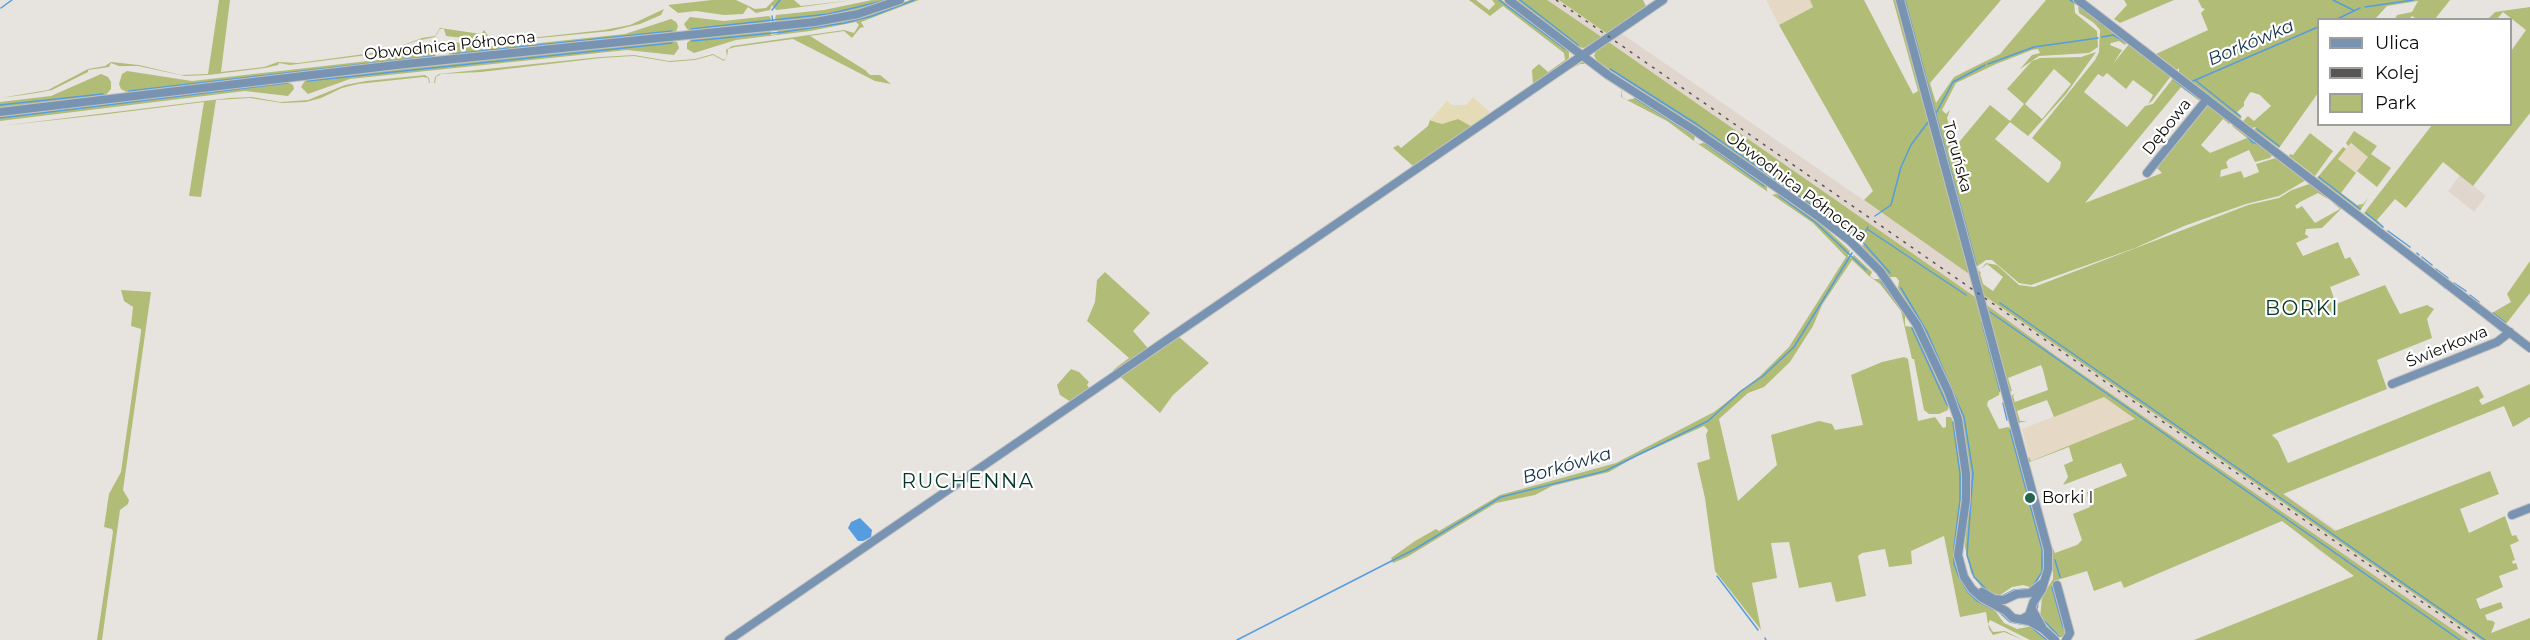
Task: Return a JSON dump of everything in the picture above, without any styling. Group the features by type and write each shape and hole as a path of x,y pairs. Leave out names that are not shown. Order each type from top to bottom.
{"street":[{"name":"Obwodnica Północna","path":"0,112 396,65 814,22 858,14 900,0"},
{"name":"Obwodnica Północna","path":"1509,0 1582,55 1819,217 1857,247 1886,278 1922,335 1948,391 1958,419 1966,474 1959,565 1969,586 1982,598 2008,614"},
{"path":"729,640 1663,0"},
{"name":"Toruńska","path":"1900,0 2048,550 2048,570 2032,608"},
{"path":"2078,0 2530,348"},
{"name":"Dębowa","path":"2147,173 2207,99"},
{"name":"Świerkowa","path":"2392,384 2496,342 2510,332"},
{"path":"2512,515 2530,508"},
{"name":"Obwodnica Północna","path":"1960,546 1967,572 1978,588 1994,599 2010,598"},
{"path":"2044,582 2032,592 2017,594 2010,598 2006,606 2008,614 2013,618 2022,619 2043,629 2055,640"},
{"path":"2057,585 2070,633 2066,640"},
{"path":"2024,594 2030,598 2032,608 2043,629"},
{"path":"2022,619 2028,616 2032,608"}],"shaded area":[{"path":"1531,0 1573,0 1965,270 1979,267 1984,286 2387,565 2500,640 2448,640 2087,385 1644,83"},
{"path":"1766,0 1810,0 1814,6 1779,25"},
{"path":"2350,143 2369,157 2356,173 2338,159"},
{"path":"2460,175 2486,196 2474,212 2448,191"},
{"path":"2104,397 2136,420 2030,461 2022,429"}],"green space":[{"path":"219,0 230,0 221,72 264,67 278,62 298,63 387,51 422,38 435,36 440,28 481,34 484,30 490,39 502,41 630,25 664,9 661,15 640,24 611,31 498,42 446,36 444,29 440,29 435,37 383,53 290,65 279,63 265,68 208,75 185,76 111,63 109,67 88,70 52,90 0,98 48,90 88,69 105,66 111,62 139,65 181,75 208,74"},
{"path":"736,0 755,9 766,8 774,0 794,0 801,6 854,0 776,10 772,5 770,10 756,13 748,7 743,14 724,15 696,11 678,13 668,5"},
{"path":"872,0 890,0 857,11 814,18 777,22 775,18 776,15 824,10"},
{"path":"910,0 919,0 861,22 864,27 860,28 852,38 844,31 810,36 870,75 880,75 891,84 875,81 793,39 735,47 728,49 727,57 726,50 732,46 844,30 854,33 859,25 856,22 810,31 736,40 694,53 687,49 687,43 691,39 770,31 771,35 777,34 778,30 844,21 872,14"},
{"path":"1469,0 1476,0 1489,10 1495,4 1492,0 1502,0 1560,43 1569,51 1569,58 1533,86 1532,70 1539,64 1548,72 1565,60 1564,53 1503,6 1490,16"},
{"path":"1517,0 1547,0 1603,38 1584,48 1577,47"},
{"path":"1559,0 1643,0 1646,6 1644,11 1609,35"},
{"path":"1810,0 1864,0 1913,94 1918,91 1893,0 1896,0 1972,276 1864,200 1873,191 1779,25 1813,7"},
{"path":"1903,0 2001,0 1930,83 1936,103 1954,77 2000,54 2046,0 2074,0 2075,13 2097,31 2098,47 2089,53 2039,56 2020,69 2032,55 2040,53 2038,49 2032,50 1956,83 1942,110 1946,114 1950,110 1947,118 1955,147 1990,105 2010,121 2024,104 2007,89 2032,61 2040,58 2081,57 2096,52 2066,94 2028,136 2010,122 1995,139 2048,183 2060,168 2061,162 2032,138 2099,52 2100,30 2079,13 2078,7 2081,6 2127,42 2125,45 2119,41 2111,43 2110,45 2122,50 2113,64 2129,44 2171,76 2148,104 2153,95 2133,80 2126,89 2107,73 2103,77 2098,74 2084,92 2127,127 2145,106 2153,104 2174,77 2202,99 2201,102 2181,87 2085,203 2162,173 2156,167 2209,104 2232,120 2229,124 2223,119 2201,145 2210,153 2247,138 2232,126 2236,123 2273,154 2270,158 2255,162 2249,150 2229,159 2226,162 2228,168 2221,170 2220,177 2241,171 2244,178 2259,172 2256,164 2279,157 2306,180 2279,196 2246,204 2184,226 2135,248 2031,285 2019,283 1992,260 1986,260 1975,268","holes":["2054,69 2071,84 2042,119 2025,104"]},
{"path":"2124,0 2174,0 2120,23 2114,19 2127,5"},
{"path":"2198,0 2450,0 2436,18 2412,16 2396,18 2397,15 2412,12 2418,1 2387,6 2376,18 2317,18 2317,94 2279,148 2254,130 2256,127 2252,128 2243,121 2248,116 2254,121 2271,106 2260,95 2251,92 2249,94 2244,106 2237,112 2242,117 2240,119 2179,72 2179,68 2177,70 2156,54 2208,30 2201,13 2205,9"},
{"path":"2530,7 2530,113 2473,186 2443,162 2406,208 2395,199 2377,220 2383,228 2364,213 2431,126 2512,126 2512,50 2526,30 2503,12 2498,18 2489,18 2495,12"},
{"path":"769,16 771,18 769,23 691,31 684,24 690,17 724,21"},
{"path":"671,19 678,26 676,32 452,56 446,51 447,46 452,42 502,47 625,34"},
{"path":"1607,41 1978,299 2001,383 1999,395 1988,401 1987,405 1999,429 2008,427 2012,429 2031,507 2035,512 2040,530 2044,569 2033,588 2023,585 2012,587 1997,597 1997,594 1990,594 1982,588 1971,573 1965,547 1970,473 1963,426 1956,402 1932,348 1916,316 1898,288 1899,281 1896,277 1889,277 1862,246 1865,243 1862,238 1858,237 1855,240 1710,136 1598,62 1594,56 1596,51"},
{"path":"677,42 679,48 674,55 627,50 350,79 308,94 301,87 306,79"},
{"path":"432,43 437,45 439,50 434,58 128,93 121,89 119,84 122,74 127,71 192,81 386,59"},
{"path":"713,54 724,60 727,57 724,61 713,55 695,60 670,62 634,56 601,58 481,72 441,74 436,77 434,83 435,77 439,74 600,57 634,55 669,61 695,59"},
{"path":"1582,62 1586,63 1621,88 1622,97 1627,100 1636,98 1677,122 1692,133 1691,135 1695,135 1694,141 1667,121 1621,97 1621,89 1586,64 1580,64 1565,72"},
{"path":"101,74 108,77 111,82 111,89 105,96 0,108 0,102 51,96"},
{"path":"425,75 429,78 430,83 428,78 423,77 358,84 306,102 282,103 250,98 216,100 201,197 189,196 204,102 0,126 229,98 252,97 280,102 308,100 345,85"},
{"path":"288,82 293,85 294,89 288,96 245,91 0,121 0,116"},
{"path":"1458,118 1471,126 1413,166 1393,148 1398,145 1401,148 1428,126 1430,120 1438,123"},
{"path":"2354,131 2377,146 2371,154 2391,168 2377,187 2357,171 2368,157 2351,143 2348,146 2346,143"},
{"path":"2310,133 2333,151 2315,176 2289,156 2293,155"},
{"path":"1694,141 1699,144 1707,142 1767,184 1767,191"},
{"path":"2343,147 2346,149 2338,159 2356,173 2341,193 2357,205 2363,204 2368,198 2360,211 2317,178"},
{"path":"2312,183 2328,199 2318,193 2295,206 2297,209 2302,206 2315,223 2340,209 2332,202 2342,206 2341,209 2322,228 2306,229 2305,234 2309,237 2296,243 2303,256 2338,242 2345,259 2350,257 2360,275 2330,287 2336,304 2385,285 2400,314 2427,305 2434,309 2427,319 2432,338 2377,360 2387,389 2272,435 2278,441 2288,463 2478,386 2484,397 2479,400 2482,405 2530,384 2530,417 2513,427 2504,406 2283,494 2335,531 2490,471 2499,494 2460,509 2469,533 2505,516 2512,536 2516,535 2519,541 2510,545 2515,560 2512,561 2513,564 2516,563 2518,569 2499,576 2503,587 2476,599 2480,609 2501,602 2503,608 2485,615 2487,620 2495,623 2491,633 2530,618 2530,640 2481,640 1982,294 1978,271 1981,272 1983,284 1993,291 2003,277 1987,264 1981,269 1986,263 1997,265 2019,285 2034,287 2248,205 2279,198 2292,190"},
{"path":"1779,193 1817,220 1850,251 1848,256 1851,258 1854,255 1872,272 1870,276 1874,279 1882,279 1905,312 1905,326 1914,327 1949,404 1948,410 1939,414 1929,414 1924,410 1914,359 1912,359 1901,311 1880,284 1869,276 1852,260 1822,305 1813,326 1790,362 1764,387 1748,393 1719,419 1738,501 1777,465 1771,435 1819,421 1832,424 1835,430 1863,425 1851,375 1882,362 1904,357 1908,359 1918,421 1935,417 1943,428 1946,427 1946,417 1951,417 1956,428 1963,474 1956,555 1961,578 1974,596 1994,609 2004,623 2017,629 2032,626 2032,629 2046,640 2030,640 1990,620 1988,624 1986,612 1960,617 1944,536 1911,551 1912,564 1889,567 1885,549 1862,553 1858,556 1866,596 1836,602 1831,582 1799,588 1789,542 1771,543 1777,578 1752,583 1761,630 1715,571 1705,498 1697,463 1710,459 1706,435 1708,430 1704,426 1635,457 1609,472 1552,486 1535,495 1496,503 1407,557 1393,563 1391,558 1415,541 1436,529 1439,531 1500,495 1616,463 1714,412 1760,376 1789,347 1846,257 1813,223 1772,195"},
{"path":"2530,261 2530,293 2506,324 2492,313 2511,302 2507,294"},
{"path":"1105,272 1150,313 1133,331 1153,354 1179,337 1209,363 1173,395 1160,413 1113,370 1129,358 1087,321 1095,302 1097,280"},
{"path":"121,290 151,292 123,490 129,500 128,504 120,510 102,640 97,640 113,532 112,529 104,527 109,494 121,472 141,332 141,329 131,326 133,307 124,301"},
{"path":"1984,303 2056,356 2468,640 2194,640 2354,576 2282,521 2124,588 2121,581 2094,591 2087,571 2054,581 2054,591 2067,630 2064,637 2058,637 2060,635 2051,630 2042,617 2040,618 2042,597 2053,579 2050,542 2055,553 2077,545 2082,540 2073,514 2090,507 2087,492 2127,476 2121,463 2063,485 2068,477 2064,465 2073,461 2069,447 2027,463 2027,459 2029,457 2031,461 2135,419 2104,397 2054,417 2047,400 2017,411 2020,421 2027,421 2018,423 2010,396 2015,394 2013,396 2015,402 2048,390 2043,370 2041,365 2008,378 2012,391 2009,392"},
{"path":"1071,369 1079,372 1089,382 1087,385 1090,389 1071,402 1060,395 1057,385"},
{"path":"1988,624 1993,632 2005,631 2023,640 2004,632 1993,635"}],"sand":[{"path":"1473,97 1490,112 1471,126 1458,119 1442,124 1430,120 1447,101 1452,105 1466,105"}],"water":[{"path":"860,518 872,530 871,537 863,541 858,541 848,528 851,522"}],"waterway":[{"path":"1,8 12,0"},
{"path":"772,10 780,0"},
{"path":"691,29 828,14 887,0"},
{"path":"692,41 844,23 872,16 914,0"},
{"path":"1499,0 1565,49"},
{"path":"1520,0 1578,45"},
{"path":"1905,0 1976,264"},
{"path":"2070,0 2075,3"},
{"path":"2333,0 2353,10"},
{"name":"Borkówka","path":"2365,7 2413,0"},
{"path":"2080,7 2086,12"},
{"name":"Borkówka","path":"2339,18 2360,8"},
{"path":"772,16 773,22"},
{"path":"2099,22 2104,26"},
{"name":"Borkówka","path":"2193,81 2317,27"},
{"path":"453,54 672,31"},
{"name":"Borkówka","path":"2102,37 2113,35 2126,42"},
{"name":"Borkówka","path":"1988,64 2034,47 2098,38"},
{"path":"307,81 672,43"},
{"name":"Borkówka","path":"2130,45 2170,76"},
{"path":"129,91 434,56"},
{"name":"Borkówka","path":"1935,115 1953,82 1985,65"},
{"path":"1610,69 1698,125 1860,239"},
{"name":"Borkówka","path":"2173,79 2184,88"},
{"path":"2195,80 2240,116"},
{"path":"0,118 287,83"},
{"path":"2185,89 2201,100"},
{"path":"0,105 103,94"},
{"path":"1635,98 1692,134"},
{"name":"Borkówka","path":"1875,216 1891,205 1901,167 1911,145 1928,122"},
{"path":"2257,129 2279,146"},
{"path":"2246,134 2252,142 2261,145"},
{"path":"1706,144 1764,186"},
{"path":"2319,177 2360,209"},
{"path":"1779,196 1815,222 1866,270"},
{"path":"2366,213 2383,227"},
{"name":"Borkówka","path":"1859,243 1868,227"},
{"path":"1867,229 1966,295"},
{"path":"2388,231 2410,247"},
{"path":"1861,240 1890,273"},
{"path":"1301,253 1307,249"},
{"name":"Borkówka","path":"1237,640 1415,549 1501,497 1605,471 1708,421 1794,347 1852,253"},
{"path":"2422,257 2432,265"},
{"path":"2420,268 2431,277"},
{"path":"2436,269 2448,278"},
{"path":"1881,281 1904,313"},
{"path":"2438,282 2445,288"},
{"path":"2454,283 2466,291"},
{"path":"1901,288 1927,332 1964,417 1973,473 1967,555 1974,577 1988,591"},
{"path":"2470,295 2479,302"},
{"path":"2000,303 2485,640"},
{"path":"2466,303 2469,306"},
{"path":"2476,311 2502,332"},
{"path":"1990,312 2460,640"},
{"path":"2493,313 2505,322"},
{"path":"1982,323 2000,391"},
{"path":"1912,328 1947,405"},
{"path":"2513,340 2523,347"},
{"path":"2003,403 2007,420"},
{"path":"1953,422 1960,474 1954,564 1968,592 1977,601 1993,609"},
{"path":"2010,430 2042,549 2042,572 2033,586"},
{"path":"2055,560 2060,577"},
{"path":"1717,576 1758,630"},
{"path":"2052,587 2063,627"},
{"path":"2002,596 2014,590 2027,589"},
{"path":"2037,611 2038,602"},
{"path":"1999,612 2010,622 2027,625"},
{"path":"2041,618 2059,636"},
{"path":"2032,628 2047,640"}],"railway":[{"path":"1556,0 2477,640"}],"place":[{"name":"Borki I","path":"2030,498"}],"district":[{"name":"BORKI","path":"2302,309"},
{"name":"RUCHENNA","path":"968,482"}]}
